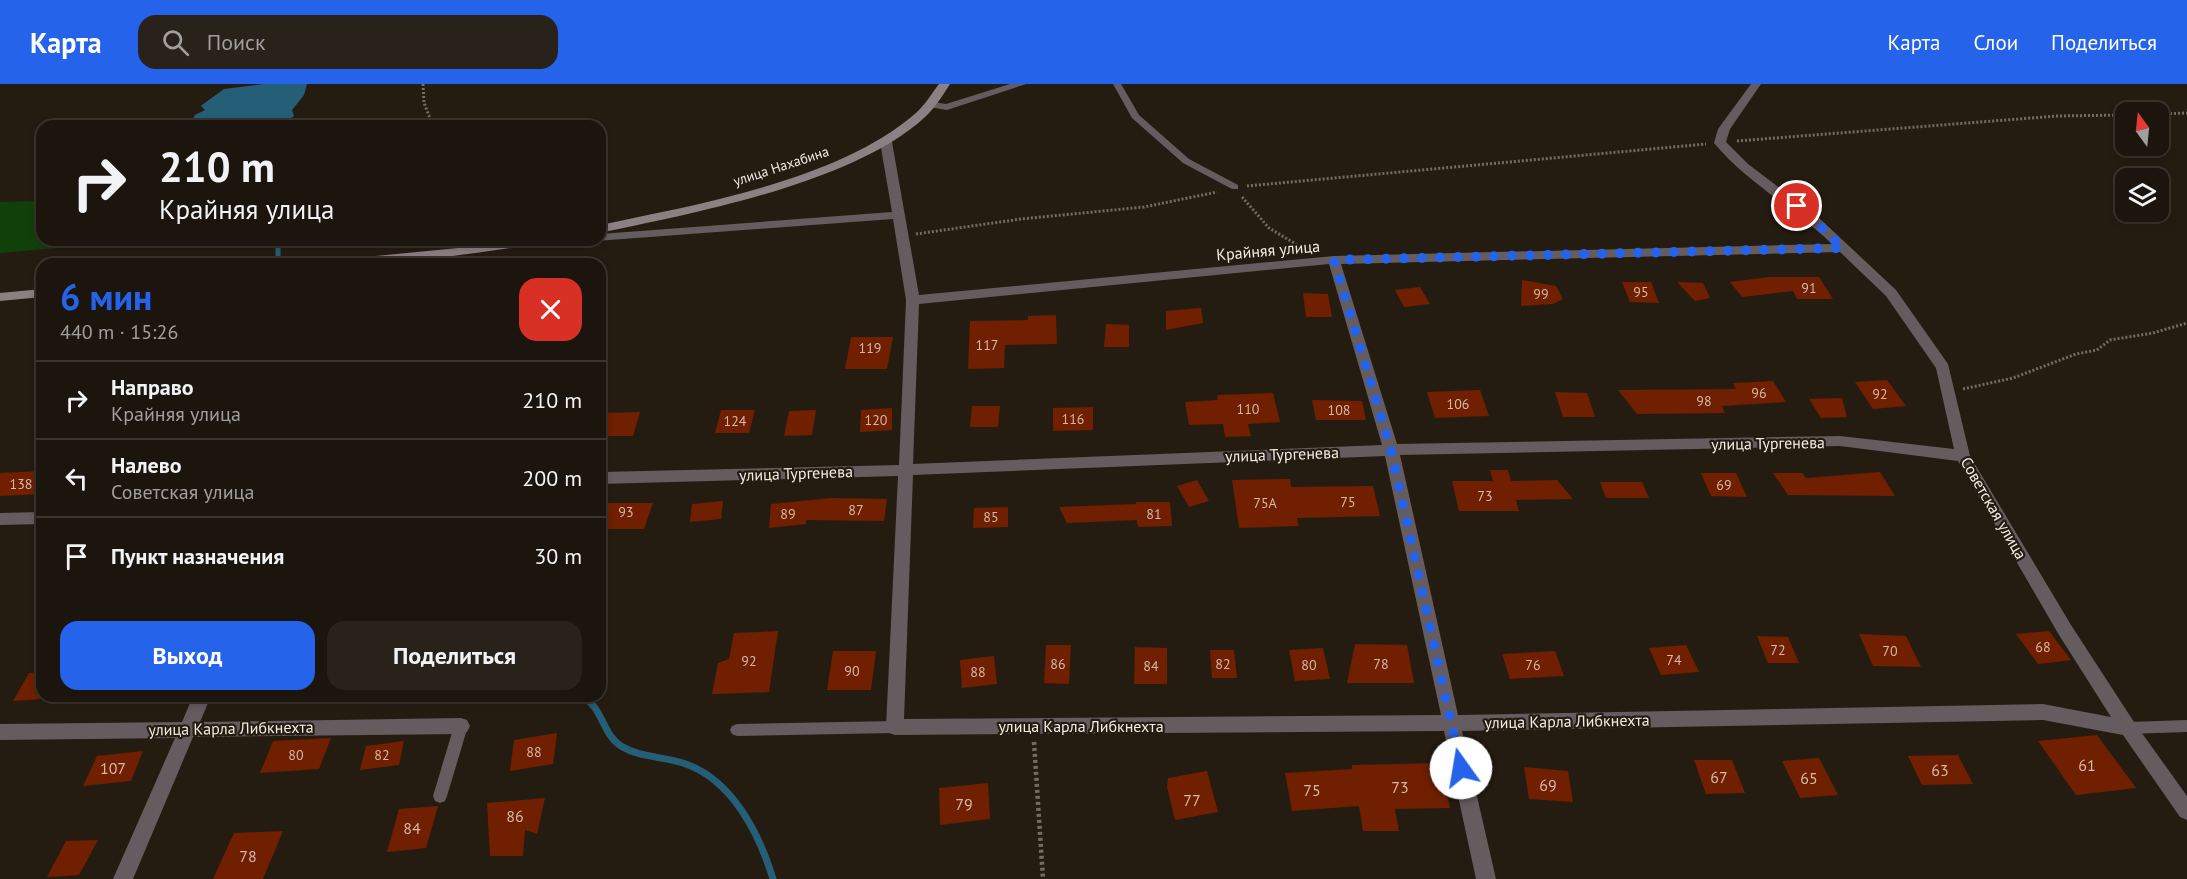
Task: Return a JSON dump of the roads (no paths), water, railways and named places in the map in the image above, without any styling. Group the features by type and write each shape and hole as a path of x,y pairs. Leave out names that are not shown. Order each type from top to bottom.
{"main road":[{"name":"улица Нахабина","path":"606,228 661,216 766,188 849,160 886,142 913,124 933,105 945,84"},
{"path":"393,258 491,246"},
{"path":"0,297 36,294"}],"street":[{"path":"933,105 948,107 1021,84"},
{"name":"Советская улица","path":"1756,84 1724,129 1720,143 1744,166 1814,220 1891,293 1942,367 1963,456 2065,630 2128,728 2187,811"},
{"path":"886,142 913,300 895,727"},
{"path":"606,238 899,215"},
{"name":"Крайняя улица","path":"913,300 1334,260 1843,248"},
{"path":"1334,260 1391,450 1486,879"},
{"name":"улица Тургенева","path":"606,478 907,470 1391,450 1839,441 1963,456"},
{"path":"0,519 36,518"},
{"path":"123,879 200,702"},
{"name":"улица Карла Либкнехта","path":"895,727 1451,723 2043,712 2128,728"},
{"name":"улица Карла Либкнехта","path":"0,732 461,726"}],"lane":[{"path":"1117,84 1135,116 1186,161 1235,187"},
{"path":"440,796 461,726"},
{"path":"2128,728 2187,726"},
{"path":"737,730 895,727"}],"water":[{"path":"263,84 307,84 304,95 292,110 294,116 289,120 192,120 195,115 205,110 201,106 224,89"}],"waterway":[{"path":"278,246 278,258"},
{"path":"590,702 610,735 621,746 643,755 683,763 716,781 741,810 751,826 773,879"}]}
